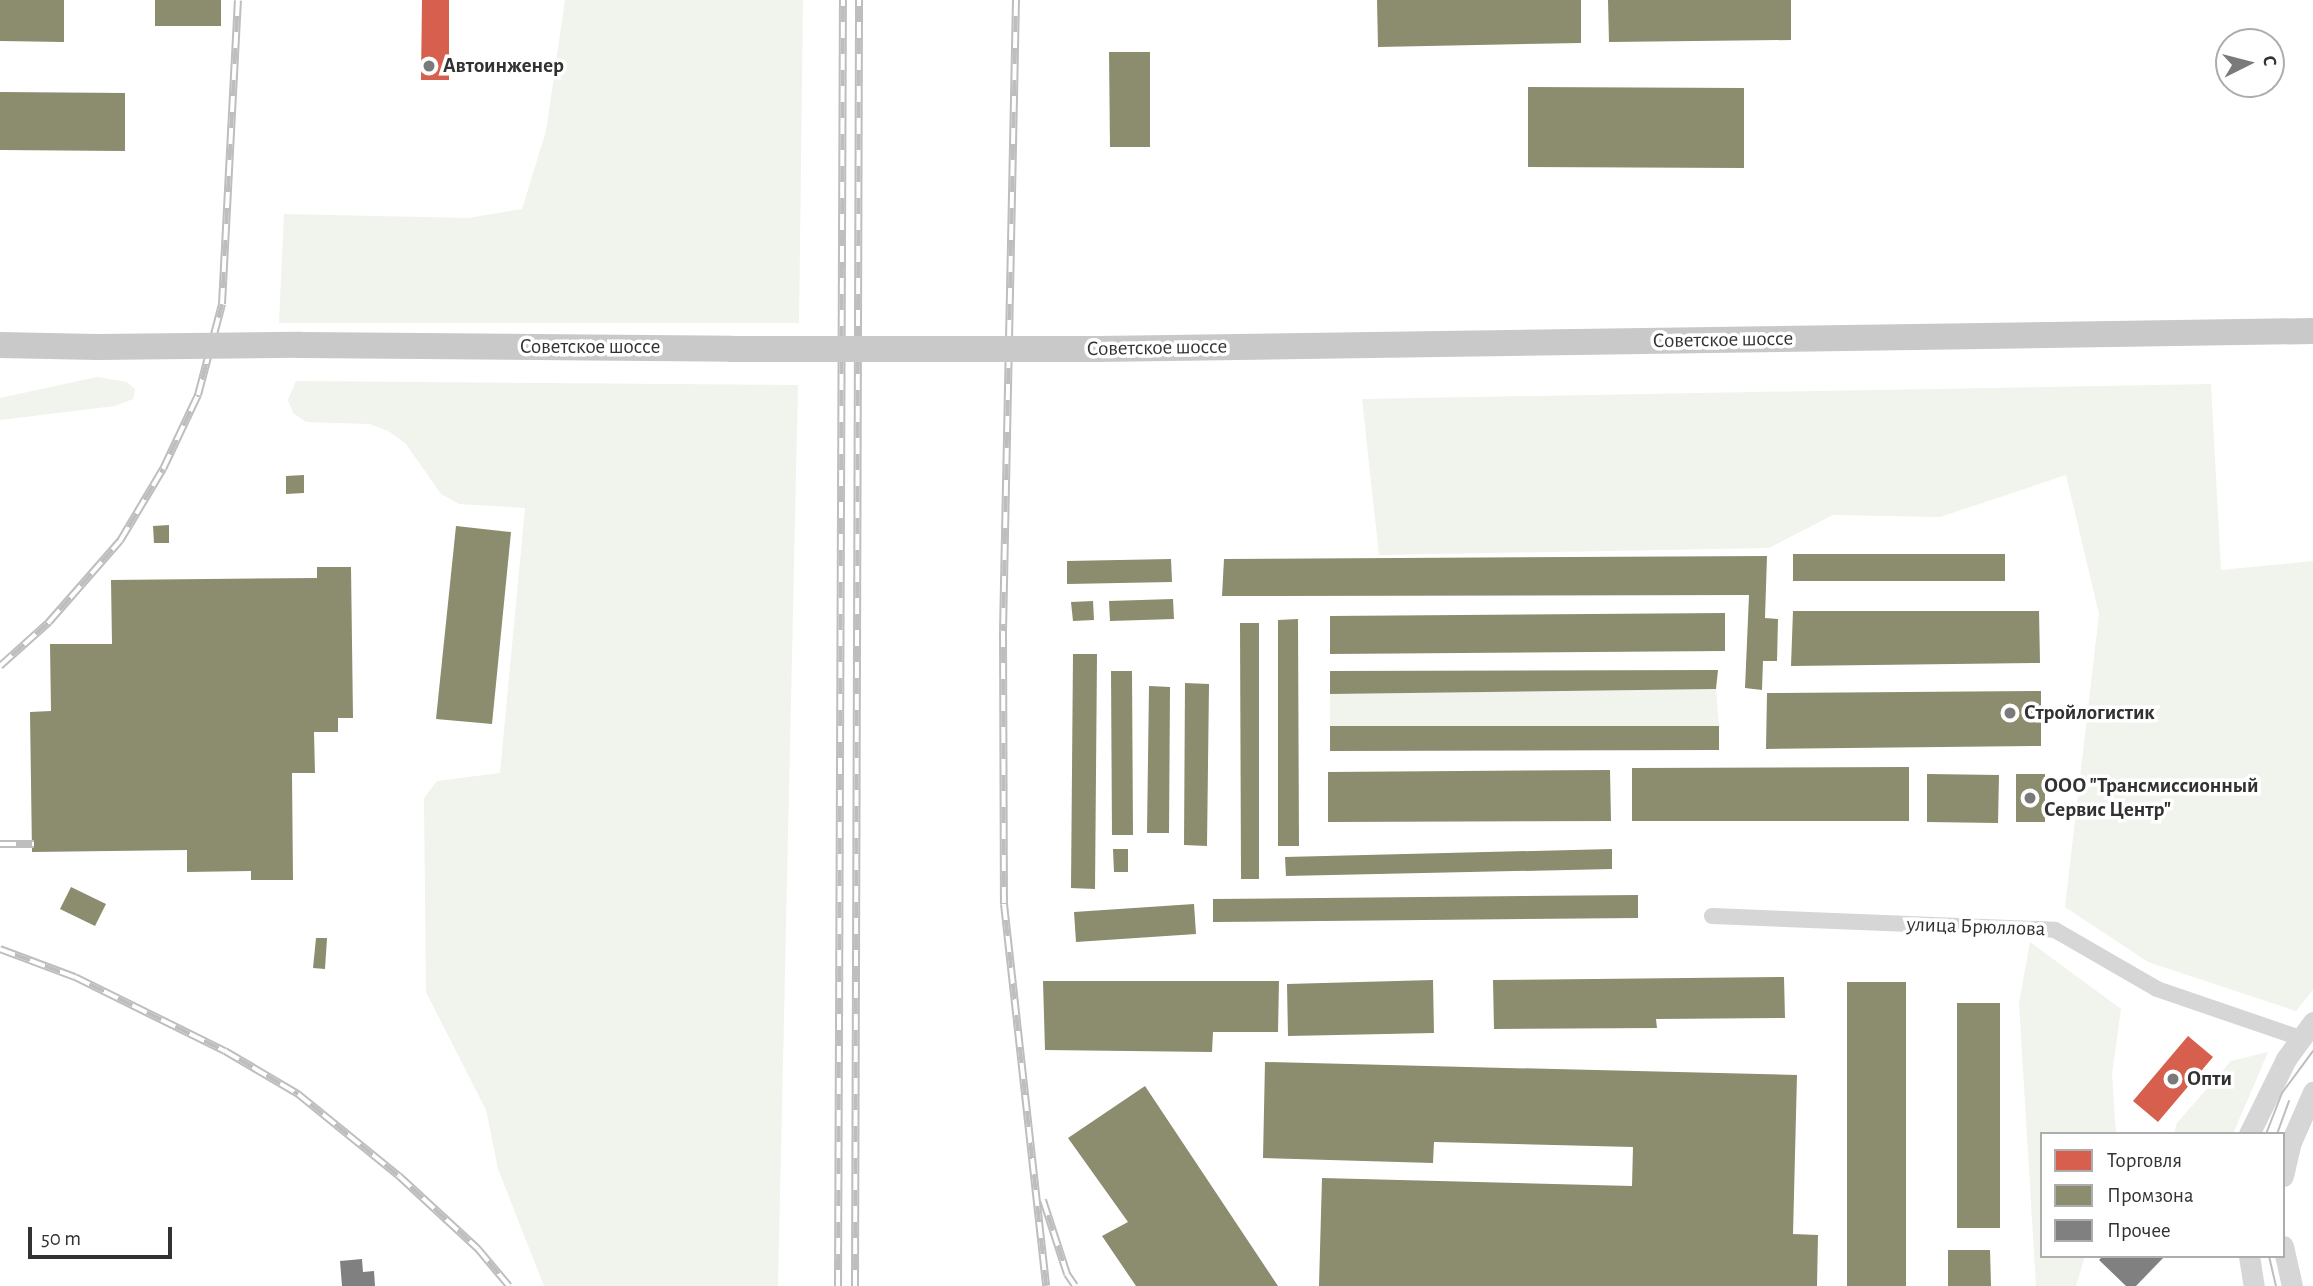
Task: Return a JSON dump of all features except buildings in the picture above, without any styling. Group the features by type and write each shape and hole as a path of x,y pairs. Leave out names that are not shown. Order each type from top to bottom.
{"main road":[{"name":"Советское шоссе","path":"0,345 1099,349 2313,331"}],"street":[{"name":"улица Брюллова","path":"1712,916 2055,930 2157,989 2309,1035"},
{"path":"2250,1132 2256,1114 2309,1035"},
{"path":"2285,1168 2291,1142 2313,1092"},
{"path":"2285,1255 2292,1286"},
{"path":"2249,1258 2254,1286"}],"shaded area":[{"path":"565,0 803,0 799,323 279,323 284,214 468,218 522,209 546,131"},
{"path":"97,377 127,382 135,389 133,399 115,406 0,420 0,398"},
{"path":"296,381 798,385 778,1286 544,1286 498,1169 486,1110 426,992 424,798 437,781 500,773 525,508 459,504 441,494 406,444 390,432 370,424 306,422 293,413 288,400"},
{"path":"2211,384 2221,570 2313,561 2313,990 2296,1011 2148,962 2065,907 2099,614 2066,475 1940,517 1833,515 1769,548 1379,555 1362,399"},
{"path":"1716,689 1719,726 1330,726 1330,694"},
{"path":"2030,942 2121,1009 2112,1074 2116,1132 2040,1132 2040,1258 2084,1258 2076,1286 2036,1286 2019,1003"},
{"path":"2268,1052 2234,1132 2175,1132 2177,1123 2231,1061"}],"tram line":[{"path":"2267,1132 2282,1093 2313,1051"},
{"path":"2278,1132 2289,1101"},
{"path":"2269,1258 2276,1286"}],"railway":[{"path":"0,666 49,622 120,541 163,469 198,395 222,304 238,0"},
{"path":"838,1286 843,0"},
{"path":"855,1286 859,0"},
{"path":"1016,0 1003,631 1004,904 1046,1286"},
{"path":"0,844 34,844"},
{"path":"0,949 75,977 225,1051 298,1094 399,1176 478,1249 509,1286"},
{"path":"1043,1200 1067,1274 1075,1286"}],"place":[{"name":"Автоинженер","path":"429,66"},
{"name":"Стройлогистик","path":"2010,713"},
{"name":"ООО \"Трансмиссионный Сервис Центр\"","path":"2030,798"},
{"name":"Опти","path":"2173,1079"}]}
